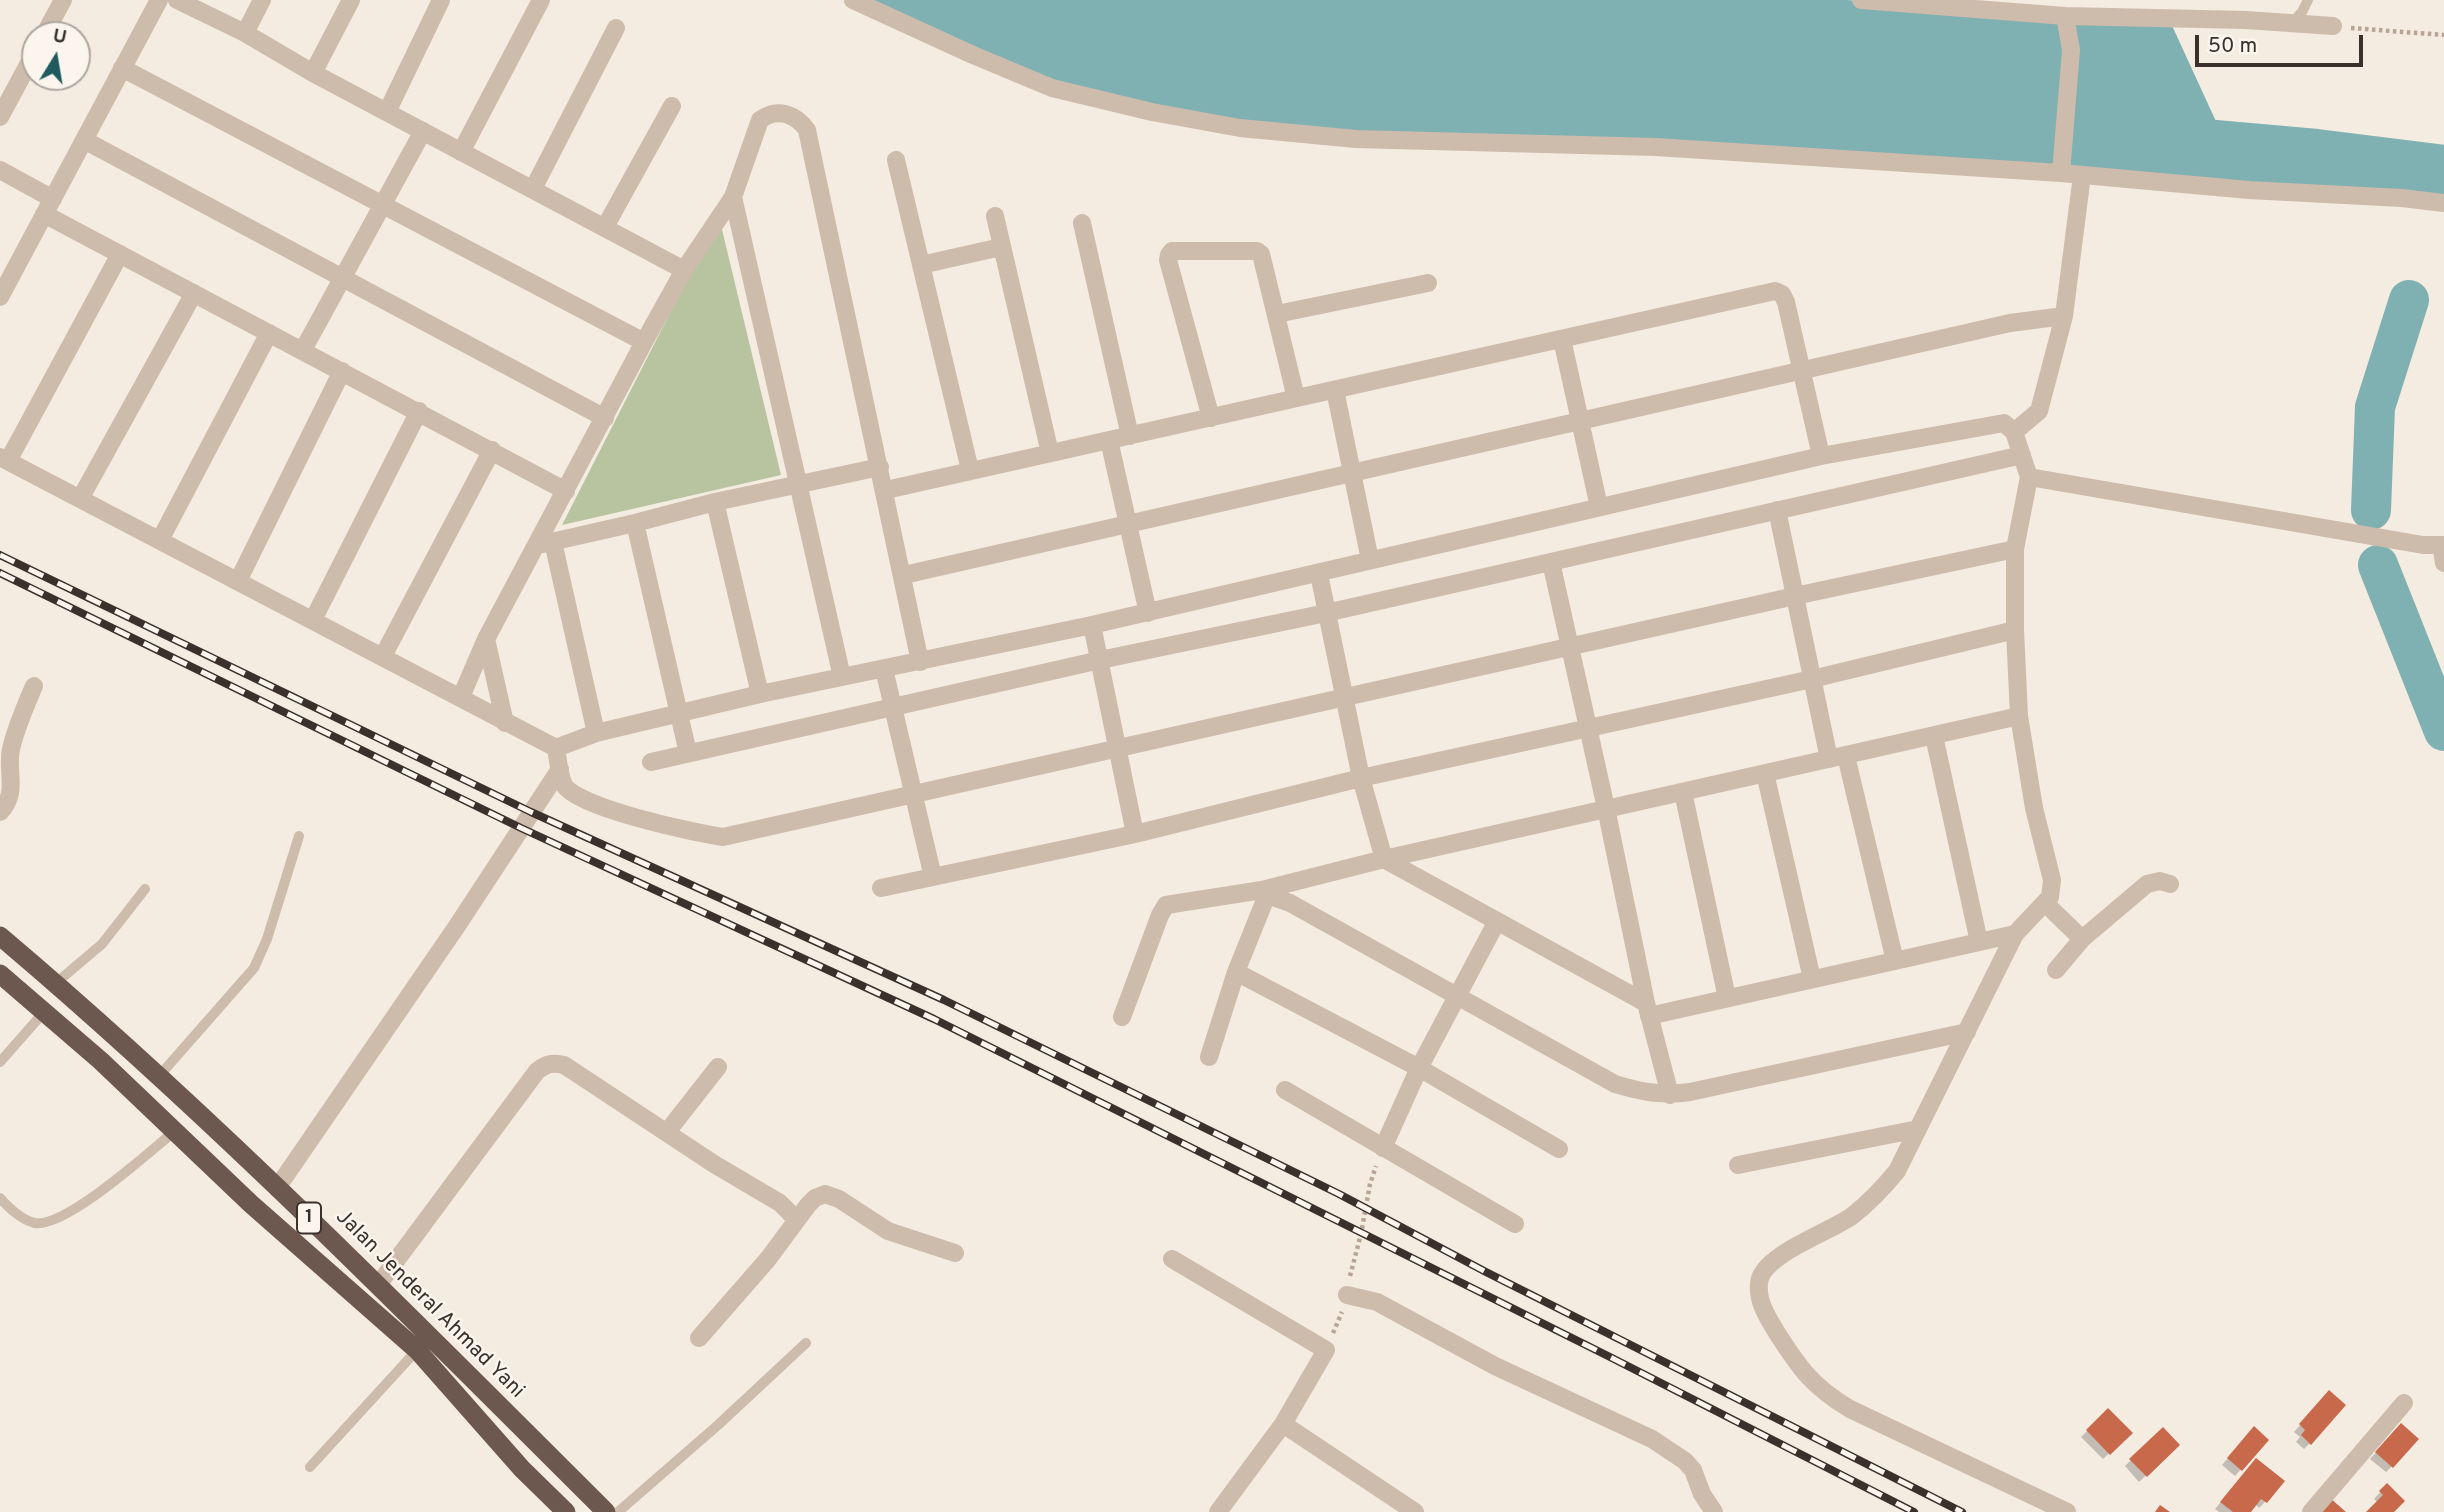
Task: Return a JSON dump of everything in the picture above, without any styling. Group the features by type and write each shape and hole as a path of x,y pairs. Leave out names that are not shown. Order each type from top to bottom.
{"highway":[{"name":"Jalan Jenderal Ahmad Yani","path":"0,936 160,1075 378,1285 606,1512"},
{"name":"Jalan Jenderal Ahmad Yani","path":"0,974 101,1061 251,1204 417,1350 522,1469 566,1512"}],"street":[{"path":"52,21 63,0"},
{"path":"0,297 7,269 48,206 159,0"},
{"path":"177,0 245,33 313,73 684,270"},
{"path":"245,33 262,0"},
{"path":"313,73 351,0"},
{"path":"387,112 441,0"},
{"path":"461,152 541,0"},
{"path":"853,0 1052,88 1152,112 1240,128 1356,139 1656,147 2061,173 2249,190 2444,202"},
{"path":"1861,0 2066,16 2246,20 2333,26"},
{"path":"2061,173 2071,50 2066,16"},
{"path":"533,189 616,27"},
{"path":"122,68 644,342"},
{"path":"0,117 21,78"},
{"path":"605,227 672,106"},
{"path":"461,697 486,639 546,543 566,491 644,342 684,270 733,197 760,120 769,113 793,116 802,122 807,130 904,575 920,662"},
{"path":"303,350 423,131"},
{"path":"83,140 605,418"},
{"path":"896,160 970,470"},
{"path":"0,170 120,254 566,491"},
{"path":"2014,432 2039,411 2064,316 2082,175"},
{"path":"733,197 842,677"},
{"path":"995,216 1050,453"},
{"path":"1082,223 1130,436"},
{"path":"921,265 1002,247"},
{"path":"1211,418 1168,255 1172,251 1257,251 1264,259 1296,398"},
{"path":"120,254 4,459 556,748 596,733 760,694 1092,625 1821,456 2004,423 2014,432 2029,477 2015,549 2019,716 2034,808 2052,880 2050,897 2015,934 1897,1171 1878,1194 1849,1218 1776,1258 1765,1269 1759,1282 1762,1307 1774,1329 1806,1375 1828,1396 2067,1512"},
{"path":"1278,314 1428,283"},
{"path":"886,491 1775,291 1782,294 1786,302 1821,456"},
{"path":"80,499 194,292"},
{"path":"904,575 2010,323 2064,316"},
{"path":"160,540 270,332"},
{"path":"1562,339 1599,507"},
{"path":"239,582 342,371"},
{"path":"1335,390 1370,560"},
{"path":"313,620 419,411"},
{"path":"1109,440 1149,612"},
{"path":"383,656 492,450"},
{"path":"651,762 2022,455"},
{"path":"546,543 715,502 880,467"},
{"path":"2029,477 2344,531 2438,550"},
{"path":"715,502 760,694"},
{"path":"1777,510 1812,679 1838,758 1895,961"},
{"path":"635,523 688,753"},
{"path":"546,543 596,733"},
{"path":"556,748 564,785 580,797 671,826 723,836 2015,549"},
{"path":"1551,562 1606,808 1647,1009 1670,1095"},
{"path":"1319,573 1361,778 1384,859 1647,1009 1727,998 2015,934"},
{"path":"1092,625 1135,834"},
{"path":"881,888 1135,834 1361,778 1812,679 2015,630"},
{"path":"486,639 505,723"},
{"path":"884,668 933,877"},
{"path":"0,812 11,794 13,779 10,754 20,718 34,686"},
{"path":"1122,1017 1160,915 1167,905 1264,892 1384,859 2019,716"},
{"path":"1934,736 1979,942"},
{"path":"277,1188 449,938 560,769"},
{"path":"1765,774 1812,979"},
{"path":"1683,792 1727,998"},
{"path":"2056,970 2082,939 2147,884 2160,881 2170,884"},
{"path":"1209,1057 1264,892"},
{"path":"1264,892 1290,903 1615,1084 1638,1091 1670,1095 1967,1032"},
{"path":"2045,903 2082,939"},
{"path":"1382,1148 1411,1091 1419,1068 1496,923"},
{"path":"1237,972 1419,1068 1559,1149"},
{"path":"378,1285 537,1071 554,1063 564,1065 714,1164 780,1203 797,1220"},
{"path":"667,1132 718,1067"},
{"path":"1285,1090 1515,1224"},
{"path":"1738,1164 1918,1129"},
{"path":"699,1338 768,1259 815,1198 831,1194 888,1231 955,1253"},
{"path":"1172,1259 1326,1350 1283,1424 1218,1512"},
{"path":"1347,1295 1377,1302 1495,1366 1653,1439 1685,1461 1693,1470 1702,1494 1714,1512"},
{"path":"2311,1512 2404,1403"},
{"path":"1283,1424 1415,1512"}],"lane":[{"path":"2290,24 2302,12 2308,0"},
{"path":"160,1075 254,968 267,939 299,836"},
{"path":"56,983 102,944 145,889"},
{"path":"0,1062 44,1012"},
{"path":"0,1198 12,1211 36,1223 54,1220 94,1197 175,1130"},
{"path":"618,1512 806,1343"},
{"path":"310,1467 417,1350"}],"path":[{"path":"2333,26 2444,35"},
{"path":"1326,1350 1347,1295 1370,1184 1382,1148"}],"green space":[{"path":"719,217 781,475 562,525"}],"water":[{"path":"853,0 1847,0 2065,16 2169,19 2225,141 2444,165 2444,207 2061,173 1240,128 1095,97"}],"building":[{"path":"2329,1390 2346,1405 2311,1445 2301,1435 2305,1430 2299,1424"},
{"path":"2108,1408 2133,1433 2110,1455 2086,1430"},
{"path":"2401,1423 2419,1439 2393,1468 2375,1452"},
{"path":"2254,1426 2269,1440 2242,1471 2227,1458"},
{"path":"2163,1427 2180,1445 2147,1477 2129,1459"},
{"path":"2256,1458 2285,1481 2267,1503 2261,1499 2251,1512 2233,1512 2220,1502"},
{"path":"2387,1483 2405,1501 2394,1512 2366,1512 2383,1495 2379,1491"},
{"path":"2329,1497 2346,1512 2316,1512"},
{"path":"2160,1505 2170,1512 2155,1512"}],"waterway":[{"path":"2170,136 2317,149 2444,165"},
{"path":"2371,510 2375,407 2409,300"},
{"path":"2378,565 2444,731"}],"railway":[{"path":"0,555 531,812 944,1000 1339,1194 1486,1272 1962,1512"},
{"path":"0,573 521,828 934,1019 1914,1512"}]}
